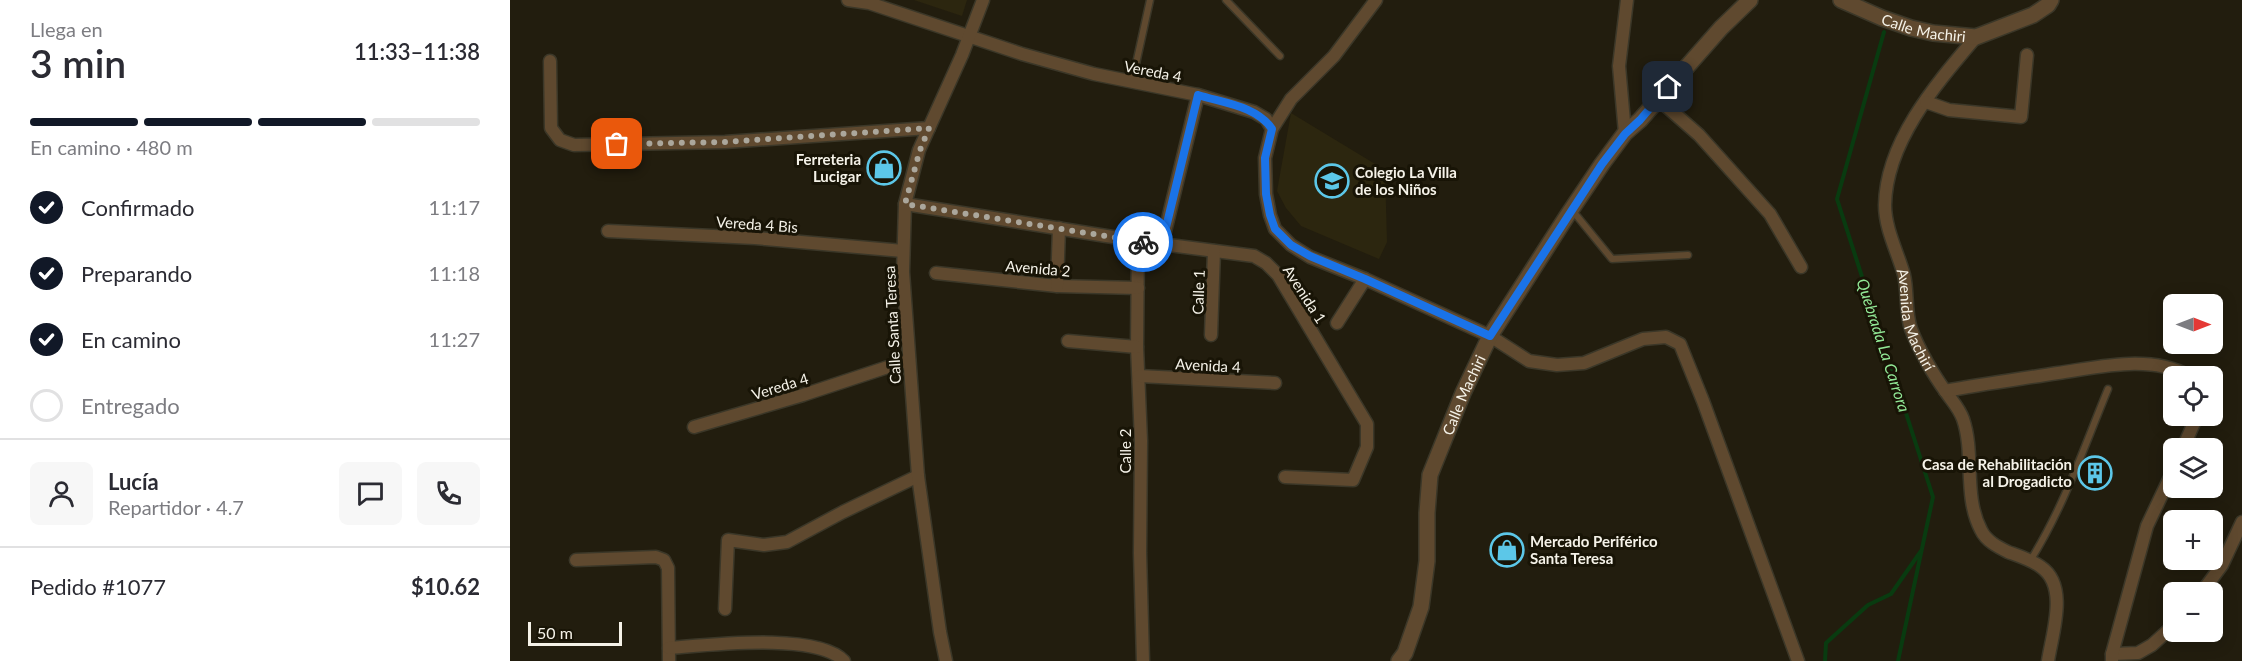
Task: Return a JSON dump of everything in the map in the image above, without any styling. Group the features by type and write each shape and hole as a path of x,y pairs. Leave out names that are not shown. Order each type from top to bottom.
{"street":[{"name":"Vereda 4","path":"848,0 869,3 1022,54 1131,82 1198,95 1254,112 1266,119 1272,129"},
{"name":"Calle Santa Teresa","path":"946,661 918,476 903,251 905,204 920,150 983,0"},
{"path":"1376,0 1334,56 1291,99 1272,129 1265,158 1266,194 1275,229 1291,245 1310,256 1490,336 1529,361 1557,365 1584,363 1643,339 1666,337 1680,344 1798,661"},
{"path":"1625,134 1619,66 1627,0"},
{"name":"Calle Machiri","path":"1399,661 1405,653 1421,607 1427,561 1430,475 1463,393 1490,336 1572,209 1625,134 1720,28 1750,0"},
{"name":"Calle Machiri","path":"1840,0 1911,28 1933,33 1977,37"},
{"path":"1977,37 2033,15 2048,5 2050,0"},
{"name":"Avenida Machirí","path":"1977,37 1926,102 1898,149 1885,206 1906,287 1911,328 1945,391 1959,409 1964,420 1969,444 1972,496 1982,532 1993,544 2042,567 2055,588 2056,606 2048,661"},
{"path":"1926,102 1949,110 2021,117 2027,55"},
{"path":"550,61 551,128 560,140 574,145 725,142 929,128"},
{"path":"1162,244 1198,95"},
{"path":"1658,99 1699,135 1770,214 1801,267"},
{"name":"Avenida 1","path":"905,204 1138,242 1254,256 1266,262 1278,275 1367,424 1367,447 1353,480 1285,477"},
{"path":"1057,286 1059,228"},
{"name":"Vereda 4 Bis","path":"608,231 755,238 903,251"},
{"name":"Calle 2","path":"1138,242 1139,376 1135,441 1143,661"},
{"name":"Calle 1","path":"1211,335 1214,251"},
{"name":"Avenida 2","path":"936,273 1057,286 1138,288"},
{"path":"1337,323 1365,279"},
{"path":"1068,341 1137,347"},
{"name":"Vereda 4","path":"694,427 803,395 909,360"},
{"path":"1945,391 2128,363 2163,368"},
{"name":"Avenida 4","path":"1139,376 1275,383"},
{"path":"725,609 728,540 765,545 787,542 918,476"},
{"path":"2163,492 2147,526 2112,658 2138,653 2163,635"},
{"path":"2209,582 2222,565 2242,522"},
{"path":"576,560 656,557 664,560 668,568 669,661"},
{"path":"669,648 753,643 788,644 818,648 838,654 844,661"}],"lane":[{"path":"1131,82 1150,0"},
{"path":"1226,0 1280,56"},
{"path":"1572,209 1612,259 1688,255"},
{"path":"2030,561 2047,534 2079,465 2108,388"}],"shaded area":[{"path":"914,0 967,0 962,16"},
{"name":"Colegio La Villa de los Niños","path":"1291,113 1385,170 1387,242 1379,259 1301,226 1286,208 1277,191"}],"waterway":[{"name":"Quebrada La Carrora","path":"1884,32 1837,199 1933,497 1898,661"},
{"path":"1825,661 1826,643 1868,605 1891,594 1921,551"}],"way so far":[{"path":"617,144 725,142 929,128 920,150 905,204 1143,242"}],"place":[{"name":"Ferreteria Lucigar","path":"884,168"},
{"name":"Colegio La Villa de los Niños","path":"1332,181"},
{"name":"Casa de Rehabilitación al Drogadicto","path":"2095,473"},
{"name":"Mercado Periférico Santa Teresa","path":"1507,550"}],"route":[{"path":"1143,242 1162,244 1198,95 1254,112 1266,119 1272,129 1265,158 1266,194 1270,215 1275,229 1291,245 1310,256 1490,336 1602,164 1625,134 1668,87"}]}
